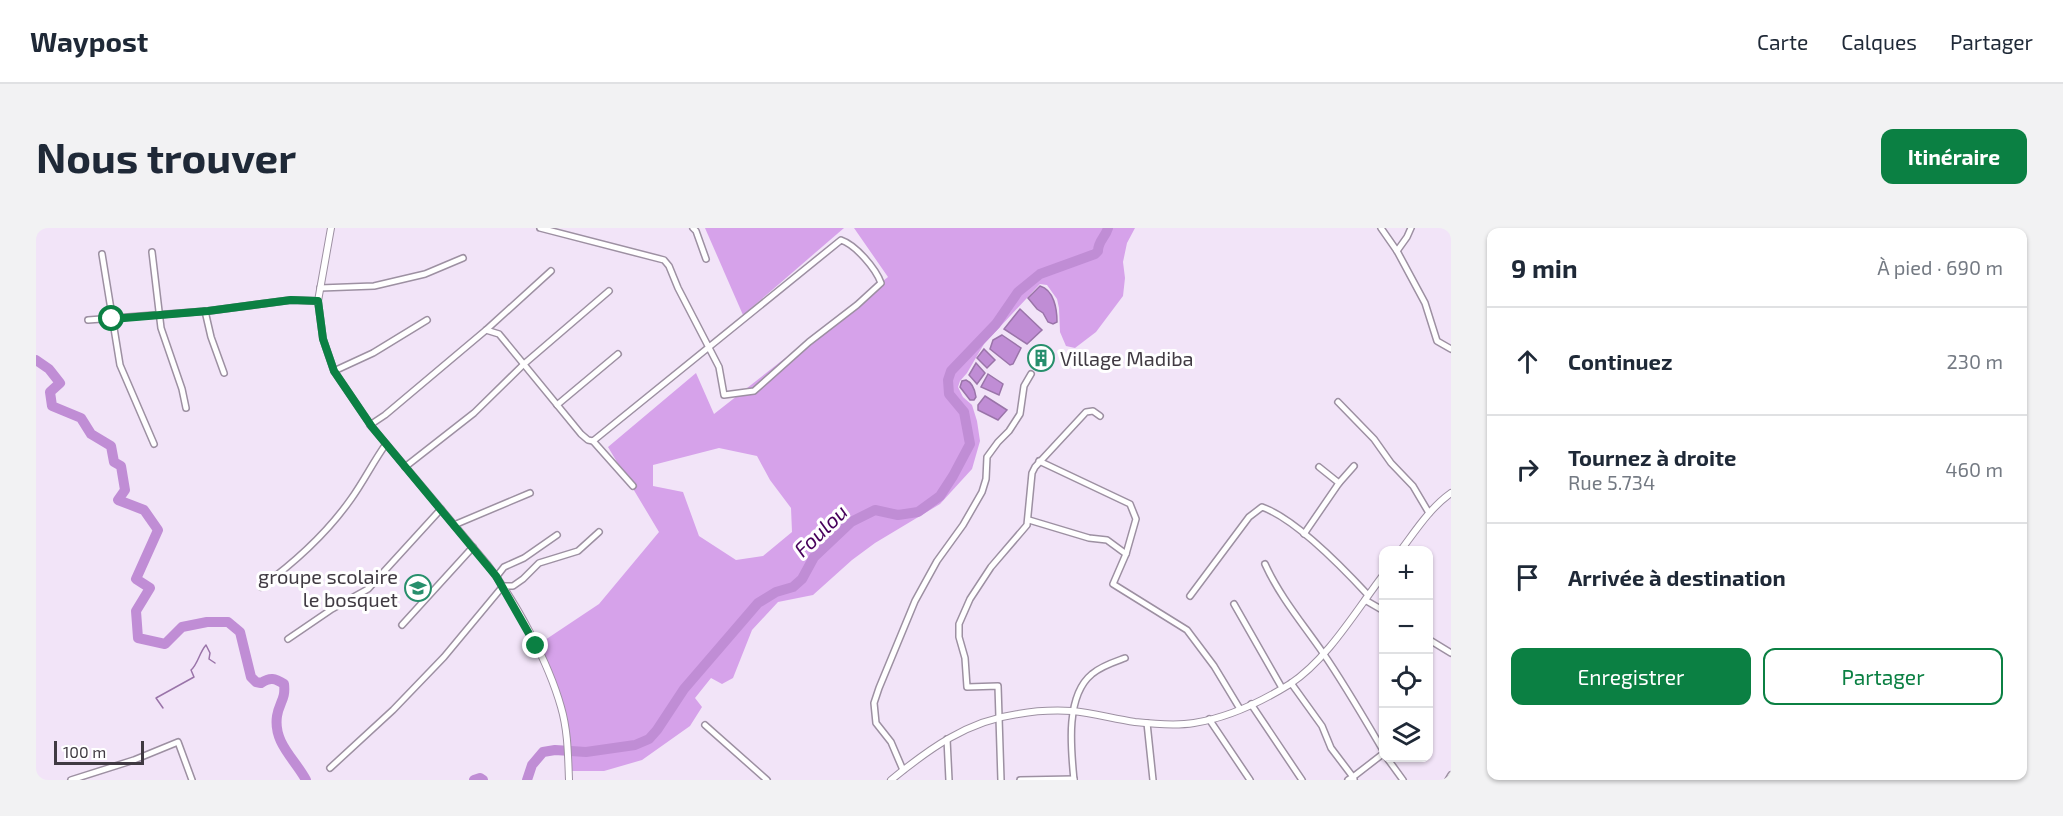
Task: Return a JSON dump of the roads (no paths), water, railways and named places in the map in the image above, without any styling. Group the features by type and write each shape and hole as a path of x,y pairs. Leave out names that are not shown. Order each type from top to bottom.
{"street":[{"path":"331,228 318,301 323,339 334,371 370,425 503,586 536,646 561,706 568,740 569,780"},
{"path":"540,228 664,260 669,266 678,288 708,346 719,367 724,396 754,391 809,342 881,284 878,274 849,243 841,240 708,346 593,441"},
{"path":"693,228 706,259"},
{"path":"1381,228 1397,251 1425,303 1437,341 1451,349"},
{"path":"1397,251 1411,228"},
{"path":"152,252 164,339 182,389 186,408"},
{"path":"102,254 120,365 154,444"},
{"path":"320,288 374,286 425,274 463,258"},
{"path":"370,425 486,330 551,271"},
{"path":"405,467 474,413 524,364 609,291"},
{"path":"88,320 205,311 291,300 318,301"},
{"path":"205,311 211,337 224,373"},
{"path":"334,371 373,353 427,320"},
{"path":"486,330 499,334 581,434 593,441 633,486"},
{"path":"557,405 618,354"},
{"path":"903,770 891,742 876,723 874,703 915,602 937,561 963,525 982,492 986,479 987,457 1020,414 1024,386 1031,374"},
{"path":"1338,402 1374,439 1391,463 1413,486 1429,513"},
{"path":"1001,780 998,686 967,687 959,624 970,599 992,567 1027,525 1032,473 1040,461 1086,412 1093,411 1100,416"},
{"path":"261,587 282,572 336,519 386,444"},
{"path":"1040,461 1130,504 1136,519 1126,554 1113,584 1187,630 1214,666 1240,709"},
{"path":"1304,534 1339,483 1354,466"},
{"path":"1319,467 1339,483"},
{"path":"454,525 530,493"},
{"path":"1404,546 1429,513 1451,493"},
{"path":"1190,596 1249,517 1259,507 1265,507 1304,534 1343,567 1366,597 1379,608"},
{"path":"288,639 332,609 368,589 441,509"},
{"path":"1029,520 1089,538 1107,540 1126,554"},
{"path":"503,586 513,586 539,563 578,551 599,532"},
{"path":"496,576 504,567 524,558 557,535"},
{"path":"402,625 473,547"},
{"path":"1265,564 1282,594 1350,692 1379,745"},
{"path":"891,780 929,750 963,729 999,717 1046,711 1073,711 1148,723 1192,724 1240,709 1291,683 1323,653 1379,579"},
{"path":"330,768 393,710 444,657 503,586"},
{"path":"1233,604 1282,688"},
{"path":"1433,642 1451,653"},
{"path":"1020,780 1074,779 1071,757 1073,711 1078,691 1092,674 1108,664 1125,658"},
{"path":"1291,683 1322,726 1331,748 1352,779 1379,755"},
{"path":"1251,704 1302,780"},
{"path":"1209,719 1250,780"},
{"path":"1148,723 1153,780"},
{"path":"705,725 767,780"},
{"path":"947,739 949,780"},
{"path":"71,780 134,760 178,742 192,780"},
{"path":"1390,762 1402,780"},
{"path":"1448,780 1451,776"}],"waterway":[{"name":"Foulou","path":"527,780 532,765 543,752 555,750 586,752 635,745 649,739 684,689 758,603 776,592 793,587 802,579 814,557 851,522 875,510 898,515 918,512 940,496 970,444 964,412 949,394 948,380 951,371 996,324 1018,292 1040,274 1095,254 1108,228"},
{"name":"Foulou","path":"36,360 49,369 60,383 50,392 52,406 81,418 91,434 111,446 114,462 121,466 125,490 118,500 144,510 158,530 136,579 150,588 136,611 138,638 165,644 182,627 207,622 228,622 240,632 251,677 256,682 261,683 272,679 284,684 284,694 277,716 278,734 306,780"},
{"path":"163,708 156,698 194,677 191,670 206,645 210,653 209,659 215,663"},
{"name":"Foulou","path":"474,780 480,778 483,780"}],"place":[{"name":"Village Madiba","path":"1041,358"},
{"name":"groupe scolaire le bosquet","path":"418,588"}]}
